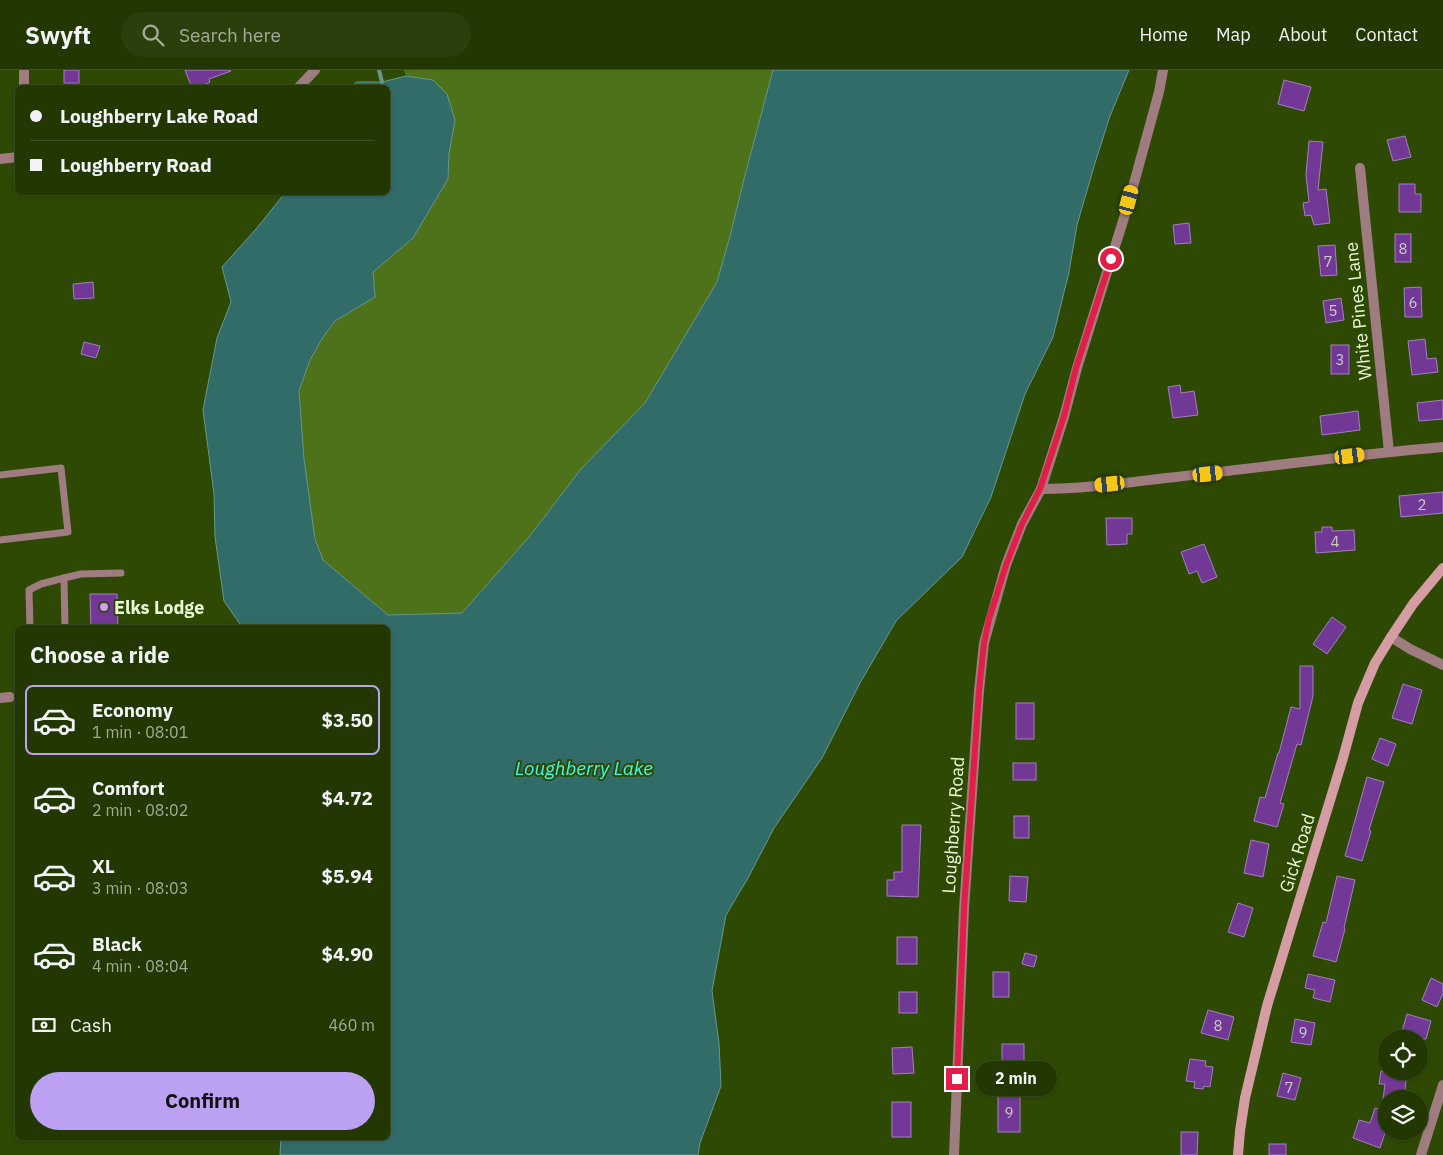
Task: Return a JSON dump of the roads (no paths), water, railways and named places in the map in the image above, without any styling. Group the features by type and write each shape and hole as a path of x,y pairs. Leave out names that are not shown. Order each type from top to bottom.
{"street":[{"path":"24,70 24,85"},
{"path":"301,85 315,70"},
{"name":"Loughberry Road","path":"954,1155 964,909 984,643 989,619 1009,557 1022,524 1040,489 1064,416 1076,368 1128,205 1164,70"},
{"path":"0,159 15,157"},
{"name":"White Pines Lane","path":"1360,168 1389,452"},
{"path":"1040,489 1100,486 1443,447"},
{"name":"Gick Road","path":"1238,1155 1244,1098 1267,1006 1358,704 1375,663 1391,637 1413,604 1443,568"},
{"path":"1391,637 1410,650 1443,665"},
{"path":"1421,1155 1443,1085"}],"lane":[{"path":"0,475 60,468 68,532 0,540"},
{"path":"30,625 29,590 41,584 81,574 121,573"},
{"path":"64,578 65,625"}],"water":[{"name":"Loughberry Lake","path":"773,70 1129,70 1110,116 1077,225 1069,272 1053,337 1025,394 991,497 962,557 896,621 860,683 822,758 774,828 726,915 712,991 719,1043 721,1086 700,1143 698,1155 280,1155 281,1140 390,1140 390,625 241,625 224,601 215,537 214,494 203,410 217,338 231,302 222,267 283,195 390,195 390,85 353,85 357,82 382,82 406,76 433,80 447,94 455,120 449,154 448,179 413,238 373,272 375,297 335,321 323,337 310,360 299,391 304,459 315,539 323,560 388,615 462,613 529,537 581,469 645,403 717,282"}],"waterway":[{"path":"379,70 382,82"}],"place":[{"name":"Elks Lodge","path":"104,607"}]}
